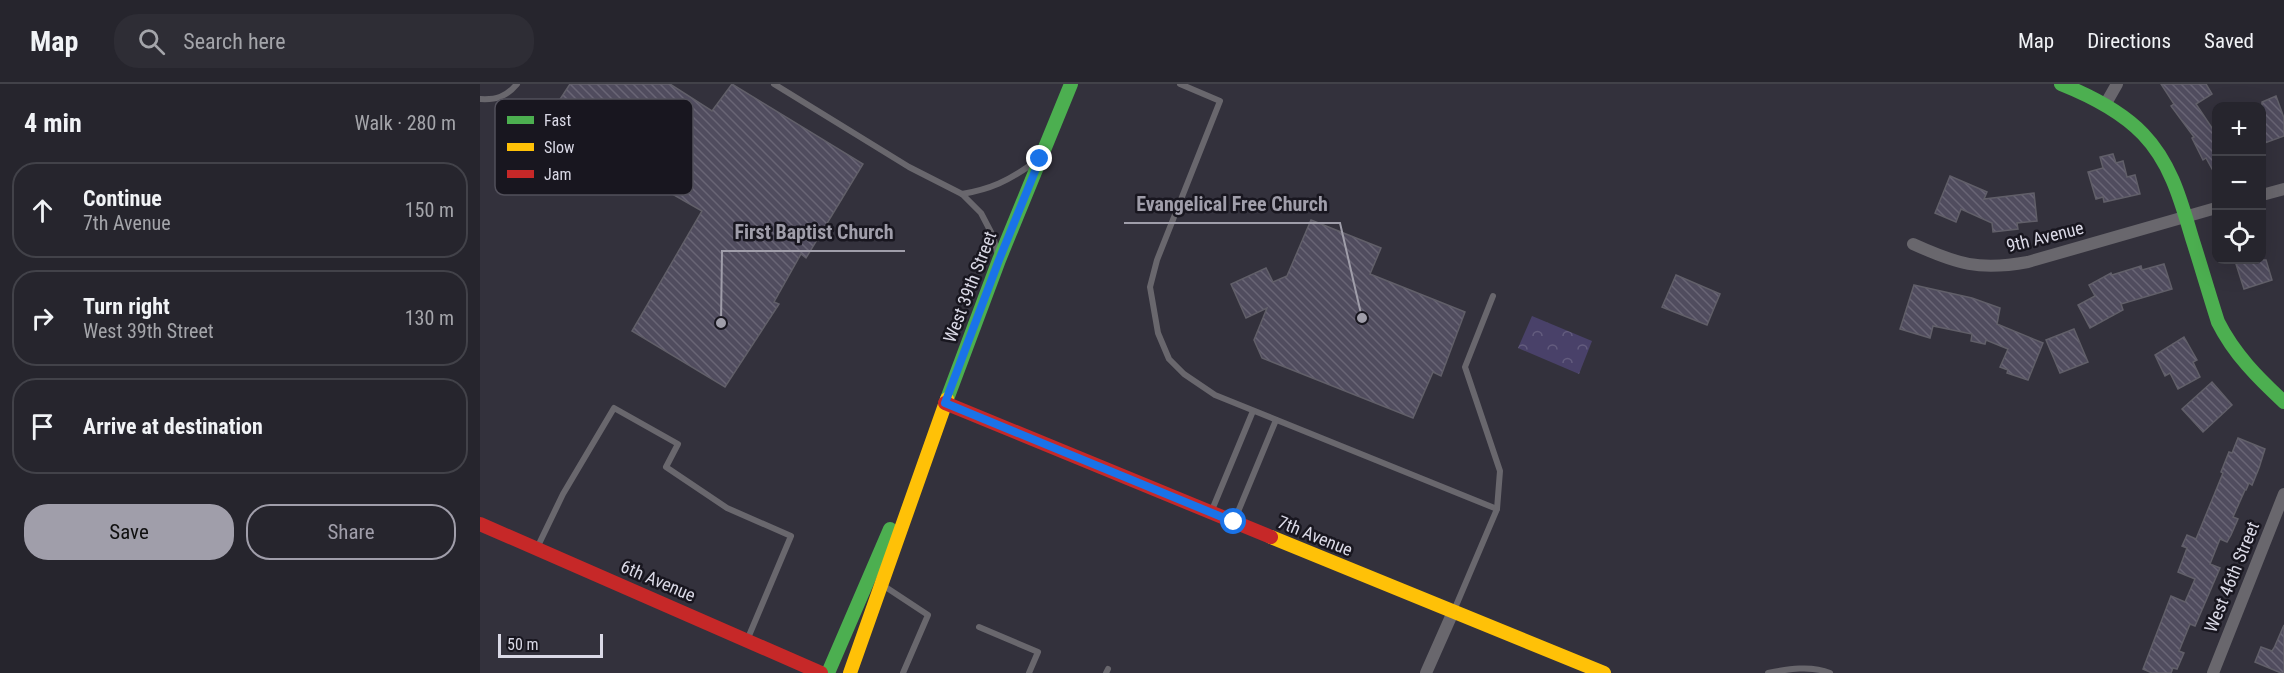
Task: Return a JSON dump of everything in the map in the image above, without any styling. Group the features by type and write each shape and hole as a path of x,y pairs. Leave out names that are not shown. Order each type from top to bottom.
{"street":[{"name":"West 39th Street","path":"850,673 945,403 999,260 1071,84"},
{"path":"2061,84 2125,117 2161,156 2175,184 2218,322 2225,337 2247,368 2284,402"},
{"path":"2105,105 2117,84"},
{"path":"2266,194 2284,189"},
{"name":"9th Avenue","path":"1913,244 1963,264 2006,266 2028,262 2212,209"},
{"name":"West 39th Street","path":"828,673 945,403"},
{"name":"7th Avenue","path":"945,403 1604,673"},
{"name":"West 46th Street","path":"2213,673 2284,494"},
{"name":"6th Avenue","path":"480,524 748,639 821,673"},
{"path":"1426,673 1453,612"}],"lane":[{"path":"497,99 517,84"},
{"path":"774,84 909,167 962,194 981,213 993,236 999,260"},
{"path":"1180,84 1220,101 1157,260 1150,287 1158,333 1169,359 1184,374 1215,395 1497,509"},
{"path":"480,99 495,100"},
{"path":"962,194 987,189 1011,179 1040,159"},
{"path":"1453,612 1497,509 1500,471 1465,366 1493,296"},
{"path":"537,548 563,494 614,408 678,444 666,467 727,508 791,536 748,639"},
{"path":"1211,512 1253,411"},
{"path":"1234,522 1276,420"},
{"path":"882,585 928,615 903,673"},
{"path":"979,627 1038,652 1029,673"},
{"path":"1768,673 1788,669 1821,670 1830,673"}],"green space":[{"path":"1532,316 1592,341 1579,374 1518,348"}],"building":[{"path":"570,84 670,84 712,111 732,84 863,164 806,258 801,254 774,302 779,304 725,387 632,331 702,211 674,195 693,195 693,99 560,99"},
{"path":"2161,84 2206,84 2212,94 2196,104 2212,128 2212,169 2206,158 2203,160 2192,138 2194,137 2171,106 2174,104"},
{"path":"2276,96 2284,118 2284,136 2266,143 2266,102 2262,102"},
{"path":"2113,154 2116,163 2123,161 2127,177 2135,175 2140,194 2104,202 2103,197 2096,199 2088,172 2103,168 2100,157"},
{"path":"1950,176 1987,192 1984,199 2034,193 2037,221 2017,223 2018,229 1993,232 1992,223 1961,209 1956,222 1935,213"},
{"path":"1311,220 1381,248 1370,274 1465,312 1441,376 1433,372 1413,418 1262,358 1254,340 1267,308 1246,318 1231,284 1266,268 1273,282 1287,276"},
{"path":"2266,260 2272,280 2244,289 2236,264 2266,264"},
{"path":"2164,264 2172,289 2121,304 2123,310 2090,328 2078,305 2095,296 2089,285 2111,273 2112,275 2141,266 2142,270"},
{"path":"1676,275 1720,294 1707,325 1662,307"},
{"path":"1914,285 1972,298 2000,308 1997,324 2043,343 2028,380 2007,373 2008,370 2000,367 2008,349 1986,340 1985,344 1971,341 1972,334 1933,326 1930,338 1900,329"},
{"path":"2074,329 2088,362 2060,373 2046,340"},
{"path":"2184,337 2197,360 2193,362 2200,377 2178,389 2170,373 2165,376 2155,355"},
{"path":"2212,382 2232,405 2203,432 2182,409"},
{"path":"2238,438 2265,449 2259,468 2252,485 2249,483 2245,490 2233,517 2238,519 2231,535 2227,542 2220,539 2210,564 2220,568 2195,626 2190,624 2179,651 2184,653 2177,669 2173,668 2171,673 2152,673 2143,669 2171,596 2185,602 2195,579 2178,572 2187,548 2182,546 2187,535 2196,539 2223,473 2221,472 2229,452 2232,453"},
{"path":"2284,625 2284,673 2281,673 2255,662 2261,647 2272,651"}],"traffic: fast":[{"path":"947,399 999,260 1071,84"},
{"path":"2061,84 2115,111 2153,145 2168,170 2179,196 2218,322 2224,334 2247,365 2284,402"},
{"path":"828,673 890,529"}],"traffic: slow":[{"path":"850,673 947,399"},
{"path":"1271,537 1604,673"}],"traffic: jam":[{"path":"945,403 1271,537"},
{"path":"480,524 821,673"}],"place":[{"name":"Evangelical Free Church","path":"1362,318"},
{"name":"First Baptist Church","path":"721,323"}],"route":[{"path":"1040,159 945,403 1234,522"}]}
